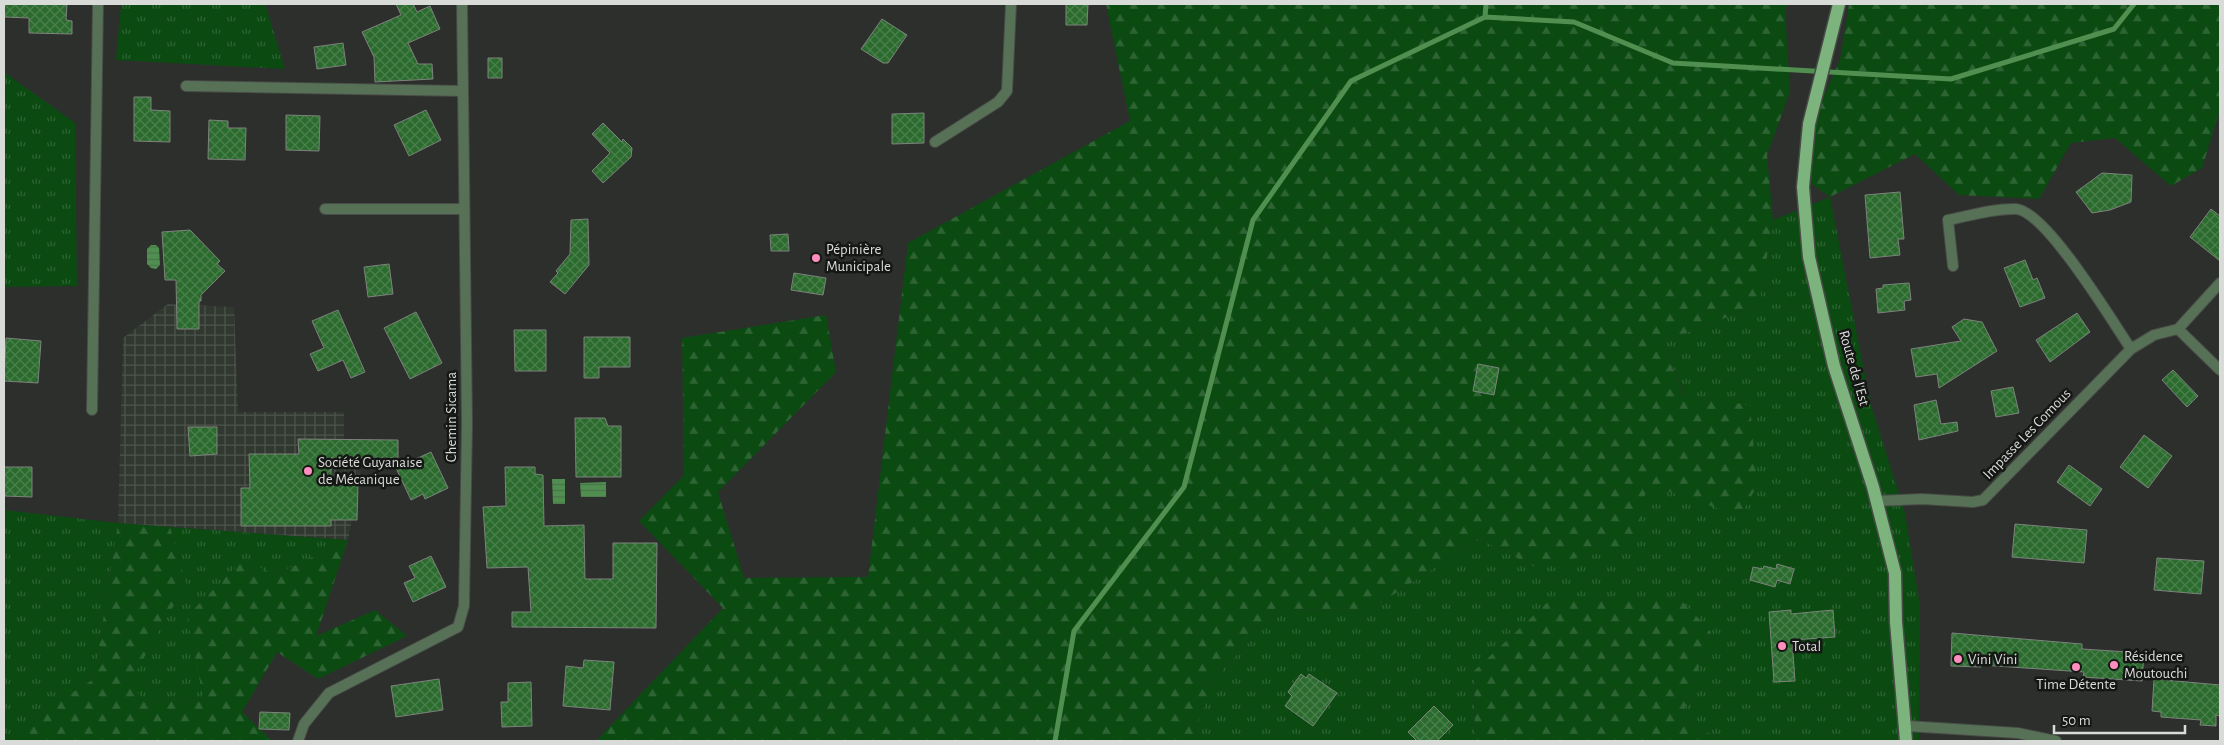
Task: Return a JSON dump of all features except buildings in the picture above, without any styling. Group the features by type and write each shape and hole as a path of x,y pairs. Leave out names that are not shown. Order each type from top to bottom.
{"main road":[{"name":"Route de l'Est","path":"1840,4 1809,124 1803,187 1809,257 1834,366 1876,501 1895,574 1896,622 1907,726 1906,741"}],"street":[{"path":"92,410 98,4"},
{"name":"Chemin Sicama","path":"298,741 304,724 329,694 458,627 464,606 467,424 462,4"},
{"path":"936,142 998,102 1007,91 1011,4"},
{"path":"186,86 463,91"},
{"path":"325,209 464,209"},
{"path":"1953,266 1948,220 2017,209 2034,217 2052,234 2131,349"},
{"path":"2220,283 2178,328 2220,370"},
{"name":"Impasse Les Comous","path":"1876,501 1922,499 1973,502 1983,500 2131,349 2154,334 2178,328"},
{"path":"1907,726 2018,733 2056,741"}],"shaded area":[{"path":"151,245 156,245 159,248 160,265 156,269 151,268 147,264 147,249"},
{"path":"168,304 234,307 238,412 344,412 344,469 361,470 348,540 118,523 123,338"},
{"path":"552,479 565,479 565,504 553,504"},
{"path":"606,482 606,497 581,497 580,483"}],"green space":[{"path":"121,4 265,4 285,69 116,60"},
{"path":"1106,4 1788,4 1785,9 1790,92 1767,155 1773,220 1759,305 1662,342 1685,396 1750,405 1757,486 1740,516 1647,484 1636,543 1537,568 1479,539 1368,611 1279,610 1213,680 1192,741 596,741 723,608 639,521 684,475 682,338 826,315 836,372 718,492 744,578 868,577 908,243 1130,121"},
{"path":"1849,4 2220,4 2220,109 2202,168 2171,186 2115,138 2071,143 2039,199 1959,195 1915,154 1830,197 1809,182 1807,152 1818,109 1840,60"},
{"path":"4,72 75,123 77,286 4,287"},
{"path":"1830,197 1870,402 1905,513 1920,606 1919,741 1726,741 1681,720 1711,632 1474,671 1475,741 1192,741 1213,680 1279,610 1368,611 1479,539 1537,568 1646,484 1685,394 1662,342 1759,305 1773,220"},
{"path":"4,510 118,523 94,679 16,728 31,741 4,741"},
{"path":"118,523 170,527 186,584 130,682 145,703 203,697 187,616 244,559 275,575 348,540 316,636 375,610 407,636 318,679 277,652 242,712 272,741 31,741 15,728 94,679"},
{"path":"170,527 348,540 275,575 203,697 145,703 129,682 186,584"},
{"path":"1677,596 1711,632 1681,720 1726,741 1475,741 1474,671 1551,599"}],"waterway":[{"path":"1485,17 1486,4"},
{"path":"1055,741 1074,631 1184,487 1253,220 1351,81 1485,17 1574,22 1673,63 1951,79 2114,29 2134,4"}],"place":[{"name":"Pépinière Municipale","path":"816,258"},
{"name":"Société Guyanaise de Mécanique","path":"308,471"},
{"name":"Total","path":"1782,646"},
{"name":"Vini Vini","path":"1958,659"},
{"name":"Résidence Moutouchi","path":"2114,665"},
{"name":"Time Détente","path":"2076,667"}]}
